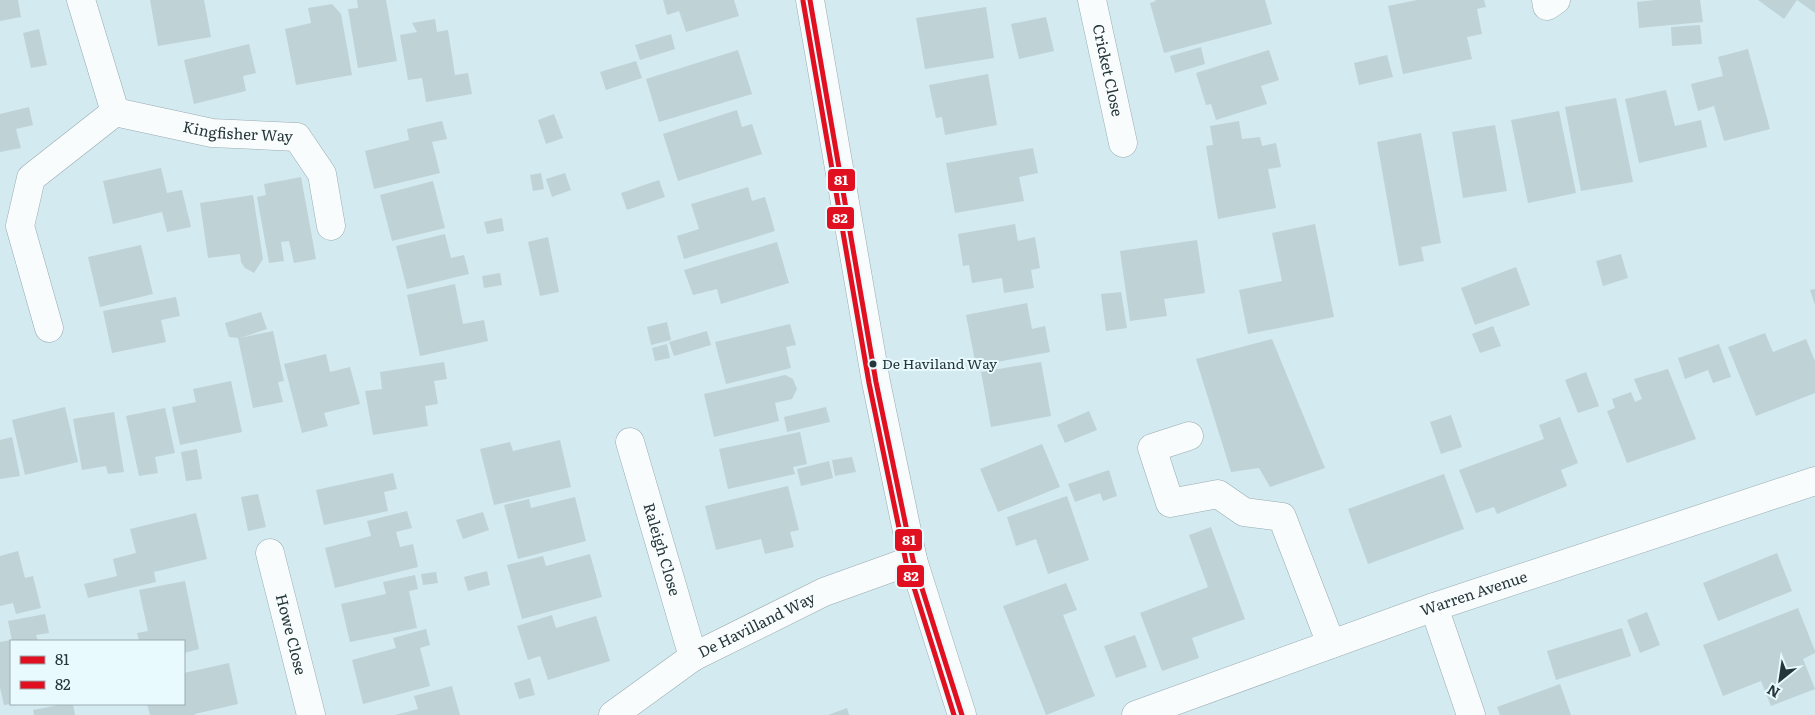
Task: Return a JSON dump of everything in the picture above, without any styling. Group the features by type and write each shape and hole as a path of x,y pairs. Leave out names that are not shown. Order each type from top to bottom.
{"street":[{"path":"48,328 20,226 31,178 115,112 82,0"},
{"path":"810,0 876,382 912,560 962,715"},
{"name":"Cricket Close","path":"1092,0 1123,143"},
{"path":"1546,0 1547,6 1556,0"},
{"name":"Kingfisher Way","path":"115,112 212,133 297,137 322,174 331,226"},
{"path":"1189,436 1152,448 1170,503 1218,494 1244,512 1282,517 1331,644"},
{"name":"Raleigh Close","path":"630,442 694,657"},
{"name":"Warren Avenue","path":"1136,715 1434,607 1815,481"},
{"name":"Howe Close","path":"270,553 311,715"},
{"name":"De Havilland Way","path":"613,715 694,657 824,592 912,560"},
{"path":"1434,607 1471,715"}],"building":[{"path":"0,0 18,0 21,17 0,21"},
{"path":"150,0 204,0 211,37 158,46"},
{"path":"357,0 386,0 397,61 358,68 348,9 358,8"},
{"path":"663,0 734,0 739,16 686,32 679,11 667,15"},
{"path":"1155,0 1265,0 1272,24 1164,53 1150,3"},
{"path":"1417,0 1484,0 1486,7 1477,9 1482,34 1467,37 1472,59 1403,74 1388,6"},
{"path":"1700,0 1703,22 1639,28 1637,2"},
{"path":"1758,0 1797,0 1784,19"},
{"path":"1797,0 1815,0 1815,13"},
{"path":"332,4 341,14 352,75 296,85 285,29 311,23 308,8"},
{"path":"986,7 994,58 925,69 916,18"},
{"path":"1046,17 1054,51 1019,59 1011,24"},
{"path":"435,19 437,32 448,30 455,75 468,73 472,94 426,102 422,78 408,80 400,35 417,32 412,23"},
{"path":"1700,25 1702,44 1672,46 1671,27"},
{"path":"39,29 47,65 31,68 23,33"},
{"path":"671,34 675,49 640,60 635,45"},
{"path":"249,44 256,73 243,76 246,91 194,104 184,60"},
{"path":"1201,47 1205,64 1175,73 1170,56"},
{"path":"1748,49 1770,129 1724,141 1714,106 1698,111 1691,84 1723,76 1718,57"},
{"path":"738,50 752,94 659,122 646,79"},
{"path":"1269,50 1279,80 1261,86 1267,104 1216,120 1211,104 1206,105 1196,73"},
{"path":"1387,55 1393,77 1359,85 1354,63"},
{"path":"636,61 642,78 606,90 600,72"},
{"path":"988,74 997,125 945,135 942,117 936,118 929,85"},
{"path":"1666,90 1675,126 1701,120 1707,147 1639,163 1625,99"},
{"path":"1616,98 1633,182 1581,191 1565,107"},
{"path":"29,107 33,125 16,129 21,148 0,152 0,114"},
{"path":"737,110 742,127 752,124 762,154 678,181 663,134"},
{"path":"1559,111 1576,193 1528,203 1511,120"},
{"path":"554,114 563,138 546,144 538,120"},
{"path":"442,121 447,139 432,142 440,173 374,189 365,151 409,140 407,129"},
{"path":"1239,121 1242,139 1260,137 1262,146 1276,143 1281,167 1268,169 1276,208 1218,219 1206,146 1213,145 1210,126"},
{"path":"1495,125 1507,191 1463,198 1452,132"},
{"path":"1421,133 1441,243 1421,247 1424,261 1399,266 1377,142"},
{"path":"1033,148 1038,173 1019,177 1024,201 955,213 946,163"},
{"path":"161,168 167,193 182,190 191,227 167,232 162,212 113,224 103,181"},
{"path":"541,173 544,189 533,191 530,175"},
{"path":"565,173 571,190 552,197 546,179"},
{"path":"301,177 316,259 294,263 289,241 281,242 284,261 269,263 257,197 266,195 264,184"},
{"path":"659,180 665,197 627,210 621,193"},
{"path":"433,181 445,228 392,241 380,195"},
{"path":"748,187 752,201 765,197 775,231 684,259 677,236 699,229 691,204"},
{"path":"253,195 263,259 254,273 245,268 241,262 240,254 208,258 200,203"},
{"path":"502,218 504,231 487,234 484,222"},
{"path":"1015,224 1018,241 1035,237 1040,268 1031,270 1034,288 1004,293 1002,278 972,283 969,265 963,266 958,234"},
{"path":"1315,224 1334,317 1248,334 1239,290 1282,281 1272,233"},
{"path":"445,234 451,258 464,255 469,274 407,289 396,246"},
{"path":"548,237 559,292 540,296 528,242"},
{"path":"1197,240 1205,293 1164,299 1167,316 1130,321 1120,251"},
{"path":"777,242 789,283 721,304 717,289 693,295 684,270"},
{"path":"141,245 153,294 100,307 88,257"},
{"path":"1621,254 1628,278 1603,286 1596,261"},
{"path":"1516,267 1530,305 1475,325 1461,288"},
{"path":"500,273 502,285 484,288 482,276"},
{"path":"455,284 463,324 484,320 488,341 420,356 407,295"},
{"path":"1815,289 1815,305 1810,290"},
{"path":"1121,292 1127,328 1106,331 1101,294"},
{"path":"176,297 180,316 161,320 166,342 112,353 103,311"},
{"path":"1027,303 1032,329 1045,326 1050,352 976,366 966,315"},
{"path":"261,312 267,329 240,338 273,331 284,381 278,382 283,402 253,408 238,338 229,337 225,323"},
{"path":"667,322 671,340 651,345 647,327"},
{"path":"790,324 796,345 786,347 791,368 726,384 715,342"},
{"path":"1493,326 1501,346 1480,353 1472,334"},
{"path":"707,331 711,345 674,356 669,342"},
{"path":"1765,333 1773,352 1806,339 1815,361 1815,393 1756,416 1728,347"},
{"path":"1272,339 1325,468 1270,487 1259,468 1231,472 1196,359"},
{"path":"667,344 670,358 655,361 652,348"},
{"path":"1719,344 1731,377 1713,383 1708,370 1685,379 1678,358"},
{"path":"326,354 330,372 350,367 360,404 324,413 328,426 302,433 284,364"},
{"path":"444,362 447,379 434,381 438,404 425,406 428,426 373,435 365,391 382,389 380,372"},
{"path":"1041,362 1051,416 991,427 981,372"},
{"path":"1668,369 1696,439 1627,463 1607,411 1615,408 1612,399 1631,392 1635,402 1642,399 1634,379"},
{"path":"1586,372 1599,406 1578,413 1565,380"},
{"path":"785,375 793,379 797,389 792,399 775,403 779,421 714,437 704,394"},
{"path":"231,381 242,432 180,445 172,407 196,402 193,389"},
{"path":"65,407 78,462 25,475 12,420"},
{"path":"826,407 830,422 787,432 784,417"},
{"path":"165,408 175,453 155,457 158,473 139,476 126,416"},
{"path":"1089,411 1097,430 1065,443 1057,425"},
{"path":"114,412 124,472 108,474 106,466 82,470 73,419"},
{"path":"1451,415 1462,447 1441,454 1430,422"},
{"path":"1560,417 1578,463 1561,470 1567,486 1497,514 1494,507 1476,513 1459,470 1544,439 1539,425"},
{"path":"800,432 807,464 793,467 795,474 728,489 719,449"},
{"path":"12,437 20,476 0,479 0,440"},
{"path":"560,440 571,487 494,505 480,449 510,442 513,451"},
{"path":"1042,444 1060,487 998,512 980,469"},
{"path":"197,449 202,479 186,481 181,452"},
{"path":"852,457 856,472 835,476 832,460"},
{"path":"829,461 833,478 801,486 797,469"},
{"path":"1109,470 1117,496 1103,501 1100,493 1075,502 1068,484"},
{"path":"393,473 397,489 384,492 388,511 324,525 316,490"},
{"path":"1444,474 1464,529 1368,564 1348,509"},
{"path":"788,486 799,530 790,532 794,547 765,554 761,539 716,550 705,506"},
{"path":"258,494 266,527 248,531 241,497"},
{"path":"1067,496 1089,560 1048,574 1036,539 1016,546 1007,517"},
{"path":"575,497 586,541 518,559 504,505 529,499 531,508"},
{"path":"407,511 412,528 396,532 400,547 413,544 418,567 335,588 325,548 371,536 367,521"},
{"path":"483,512 489,530 463,539 456,520"},
{"path":"196,513 207,559 154,572 156,582 88,598 84,584 117,576 113,559 136,553 130,529"},
{"path":"1211,527 1245,619 1192,638 1199,658 1162,671 1140,613 1208,587 1189,535"},
{"path":"18,551 25,578 33,576 41,608 16,614 13,603 0,606 0,556"},
{"path":"1777,553 1792,591 1718,621 1703,583"},
{"path":"590,554 602,597 522,619 507,565 543,556 546,566"},
{"path":"487,571 490,585 468,591 464,577"},
{"path":"436,572 438,583 423,585 421,574"},
{"path":"415,575 418,589 409,591 417,628 350,642 341,604 386,594 383,582"},
{"path":"185,581 199,649 185,653 185,640 139,640 137,633 148,631 139,590"},
{"path":"1066,583 1077,610 1063,615 1095,696 1046,715 1003,606"},
{"path":"1798,608 1815,651 1815,653 1803,659 1815,689 1771,706 1761,681 1723,696 1703,645"},
{"path":"1647,612 1660,645 1640,653 1627,620"},
{"path":"45,614 49,633 36,635 38,640 12,640 8,621"},
{"path":"552,615 556,628 596,616 610,661 548,680 540,656 528,660 517,626"},
{"path":"1622,628 1631,656 1556,680 1547,651"},
{"path":"426,629 430,645 420,648 430,686 363,704 352,660 396,648 393,638"},
{"path":"1135,635 1147,667 1116,678 1104,646"},
{"path":"10,640 10,704 4,705 0,687 0,642"},
{"path":"229,663 238,704 195,715 150,715 147,705 185,705 185,673"},
{"path":"530,678 535,695 519,699 514,683"},
{"path":"1560,684 1571,715 1500,715 1497,707"},
{"path":"452,686 460,715 395,715 418,709 414,696"},
{"path":"59,705 73,705 75,715 34,715 33,710"},
{"path":"847,708 849,715 828,715"}],"transit line":[{"name":"81","path":"810,0 876,382 913,560 962,715"},
{"name":"82","path":"803,1 869,383 906,562 954,715"}],"place":[{"name":"De Haviland Way","path":"873,364"}]}
